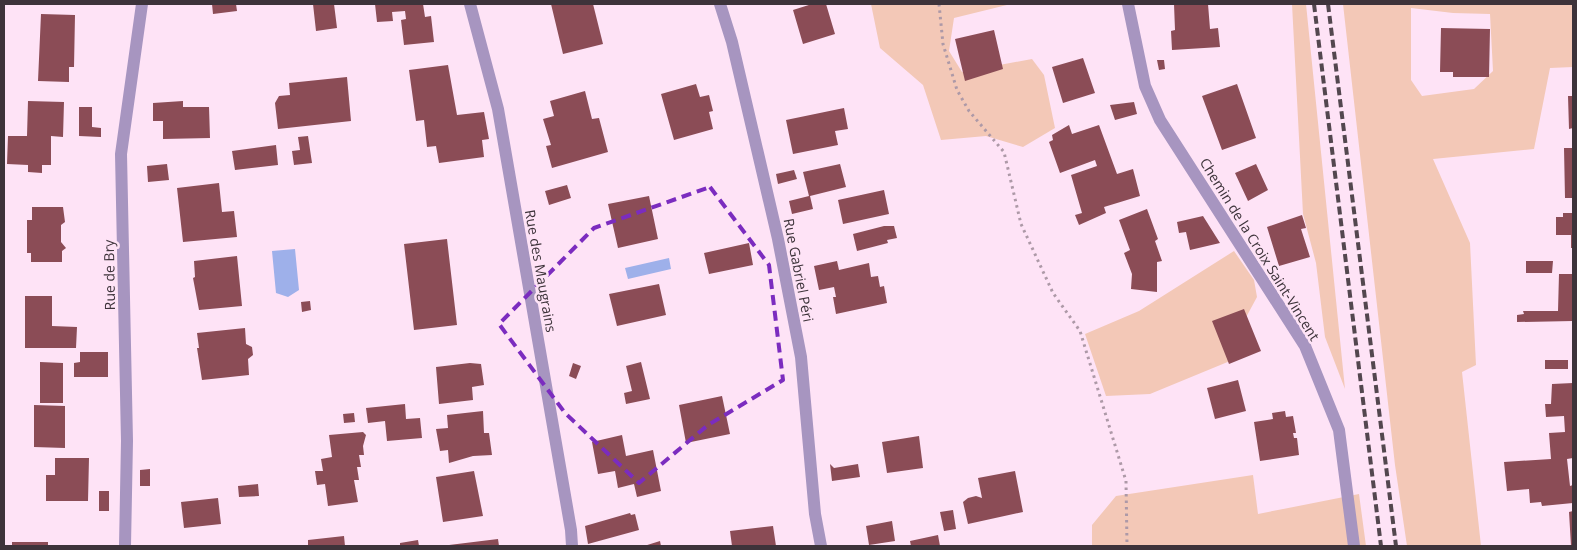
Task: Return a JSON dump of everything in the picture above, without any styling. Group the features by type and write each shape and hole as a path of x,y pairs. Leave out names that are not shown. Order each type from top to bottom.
{"street":[{"name":"Rue de Bry","path":"125,546 127,441 121,154 142,4"},
{"name":"Rue des Maugrains","path":"470,4 498,109 571,530 572,546"},
{"name":"Rue Gabriel Péri","path":"720,4 732,42 778,239 800,357 815,514 821,546"},
{"name":"Chemin de la Croix Saint-Vincent","path":"1128,4 1145,86 1160,120 1305,346 1339,430 1354,546"}],"path":[{"path":"939,4 943,44 957,90 969,111 1004,152 1021,224 1053,293 1080,331 1126,481 1127,546"}],"highlighted area":[{"path":"710,187 769,265 783,380 708,425 639,483 565,413 499,324 594,228"}],"shaded area":[{"path":"871,4 1011,4 954,18 949,51 962,72 1032,59 1044,75 1055,128 1023,147 986,136 941,140 923,85 880,48"},
{"path":"1292,4 1306,4 1345,389 1325,337 1316,263 1303,214"},
{"path":"1343,4 1573,4 1573,67 1550,68 1534,149 1433,159 1470,243 1476,365 1462,372 1481,546 1407,546 1395,465","holes":["1411,8 1453,13 1490,14 1493,71 1474,89 1422,96 1411,80"]},
{"path":"1234,251 1254,280 1257,297 1244,321 1247,354 1150,394 1106,396 1085,334 1139,311"},
{"path":"1253,475 1258,514 1359,494 1366,546 1092,546 1092,525 1116,496"}],"water":[{"path":"295,249 299,290 288,297 276,293 272,251"},
{"path":"669,258 671,269 628,279 625,268"}],"building":[{"path":"212,4 236,4 237,11 213,14"},
{"path":"313,4 334,4 337,28 316,31"},
{"path":"375,4 423,4 425,17 431,16 434,42 404,45 401,20 406,19 405,11 392,12 393,21 377,22"},
{"path":"551,4 593,4 603,44 563,54"},
{"path":"812,4 826,4 835,34 803,44 793,10"},
{"path":"1174,4 1208,4 1210,29 1218,28 1220,47 1172,50 1171,31 1175,30"},
{"path":"41,14 75,15 74,67 69,67 69,82 38,81"},
{"path":"1441,28 1490,29 1489,77 1453,77 1453,72 1440,72"},
{"path":"994,30 1003,69 965,81 955,39"},
{"path":"1083,58 1095,93 1063,103 1052,67"},
{"path":"1157,60 1164,60 1165,69 1159,70"},
{"path":"448,65 457,115 484,112 489,139 482,140 484,157 439,163 436,146 427,147 424,120 416,121 409,70"},
{"path":"347,77 351,121 278,129 275,103 279,96 290,95 289,83"},
{"path":"696,84 700,97 709,95 713,111 709,112 713,129 674,140 661,94"},
{"path":"1237,84 1256,138 1222,150 1202,96"},
{"path":"585,91 592,119 599,118 608,152 552,168 546,146 551,145 543,119 554,116 550,101"},
{"path":"1568,96 1573,96 1573,128 1569,129"},
{"path":"28,101 64,102 63,137 51,136 51,165 42,165 42,173 28,172 28,165 7,164 8,136 27,136"},
{"path":"183,101 183,107 209,107 210,138 163,139 163,121 153,121 153,103"},
{"path":"1134,102 1137,114 1115,120 1110,105"},
{"path":"79,107 92,107 92,127 101,128 101,137 79,136"},
{"path":"844,108 848,129 835,131 838,145 793,154 786,120"},
{"path":"1069,125 1072,134 1099,125 1117,174 1133,169 1140,196 1104,207 1106,213 1079,225 1075,215 1082,213 1071,175 1097,166 1095,160 1060,173 1049,142 1053,140 1052,135"},
{"path":"308,136 312,163 294,165 292,151 300,150 298,137"},
{"path":"276,145 278,165 235,170 232,151"},
{"path":"1564,148 1573,148 1573,198 1565,198"},
{"path":"167,164 169,180 148,182 147,166"},
{"path":"840,164 846,187 810,196 813,209 792,214 789,201 809,196 803,172"},
{"path":"1256,164 1268,190 1248,201 1235,173"},
{"path":"794,170 797,179 778,184 776,174"},
{"path":"219,183 222,212 234,211 237,237 183,242 177,188"},
{"path":"567,185 571,198 549,205 545,191"},
{"path":"884,190 889,214 843,224 838,200"},
{"path":"649,196 658,239 618,248 608,204"},
{"path":"32,207 63,207 65,222 61,225 61,242 66,248 62,251 62,262 31,262 31,253 27,253 27,220 32,220"},
{"path":"1147,209 1158,239 1155,241 1162,261 1157,262 1157,292 1131,289 1132,274 1124,253 1130,250 1119,220"},
{"path":"1563,213 1573,213 1573,248 1571,248 1571,235 1556,235 1556,217 1563,217"},
{"path":"1302,215 1306,228 1301,229 1310,257 1279,266 1267,227"},
{"path":"1203,216 1220,243 1190,250 1186,232 1179,233 1177,222"},
{"path":"884,226 894,226 897,238 887,240 888,243 857,251 853,234"},
{"path":"447,239 457,325 414,330 404,244"},
{"path":"749,243 753,265 709,274 704,253"},
{"path":"237,256 242,306 199,310 193,278 195,277 194,261"},
{"path":"837,261 839,270 869,263 871,277 878,276 880,287 884,286 887,303 836,314 833,297 836,297 834,287 819,290 814,266"},
{"path":"1526,261 1553,261 1552,273 1526,273"},
{"path":"1559,274 1573,274 1573,321 1517,322 1517,315 1524,314 1523,311 1558,311"},
{"path":"659,284 666,315 617,326 609,294"},
{"path":"25,296 52,296 52,326 77,327 76,348 25,348"},
{"path":"310,301 311,310 302,312 301,302"},
{"path":"1244,309 1261,351 1229,364 1212,321"},
{"path":"245,328 246,344 252,347 253,355 248,359 249,375 202,380 197,348 199,348 197,333"},
{"path":"80,352 108,352 108,377 74,377 74,363 80,362"},
{"path":"1545,360 1568,360 1568,369 1545,369"},
{"path":"40,362 63,363 63,403 40,403"},
{"path":"641,362 650,399 626,404 624,393 632,391 626,366"},
{"path":"470,363 481,364 484,385 472,387 473,400 439,404 436,367"},
{"path":"573,363 581,366 576,379 569,376"},
{"path":"1238,380 1246,411 1215,419 1207,388"},
{"path":"1573,383 1573,458 1567,459 1570,486 1573,485 1573,503 1542,506 1541,502 1530,503 1529,489 1507,491 1504,462 1551,459 1549,433 1565,432 1564,416 1546,417 1545,404 1551,404 1552,384"},
{"path":"722,396 730,434 686,443 679,405"},
{"path":"405,404 406,419 420,418 422,438 387,441 385,421 368,423 366,408"},
{"path":"34,405 65,406 65,448 34,447"},
{"path":"483,411 484,433 489,433 492,455 473,456 449,463 448,450 440,451 436,429 448,428 447,415"},
{"path":"1285,411 1286,417 1293,416 1296,433 1293,433 1294,438 1297,438 1299,455 1260,461 1254,422 1273,419 1272,413"},
{"path":"354,413 355,422 344,423 343,414"},
{"path":"363,432 366,435 363,446 364,455 359,455 361,467 357,467 359,480 354,480 358,502 328,506 325,484 317,485 315,471 323,471 321,459 332,457 329,435"},
{"path":"622,435 626,456 653,450 661,491 637,497 634,484 618,488 615,471 598,474 592,442"},
{"path":"919,436 923,468 887,473 882,442"},
{"path":"55,458 89,458 88,501 46,501 46,475 55,475"},
{"path":"830,464 834,468 858,464 860,477 832,481"},
{"path":"150,469 150,486 140,486 140,470"},
{"path":"474,471 483,516 443,522 436,477"},
{"path":"1015,471 1023,512 968,524 963,502 968,498 976,496 982,498 978,478"},
{"path":"258,484 259,496 239,497 238,486"},
{"path":"99,491 109,491 109,511 99,511"},
{"path":"218,498 221,524 184,528 181,502"},
{"path":"953,510 956,529 944,531 940,512"},
{"path":"1573,511 1573,546 1571,546 1569,512"},
{"path":"630,513 631,515 635,514 639,530 588,544 585,526"},
{"path":"892,521 895,541 869,545 866,526"},
{"path":"773,526 776,546 732,546 730,531"},
{"path":"938,535 940,546 911,546 910,541"},
{"path":"344,536 345,546 308,546 308,540"},
{"path":"498,539 499,546 449,546 449,545"},
{"path":"418,540 419,546 400,546 400,543"},
{"path":"660,541 661,546 644,546"},
{"path":"12,542 48,542 48,546 12,546"}],"railway":[{"path":"1314,4 1381,546"},
{"path":"1328,4 1396,546"}]}
